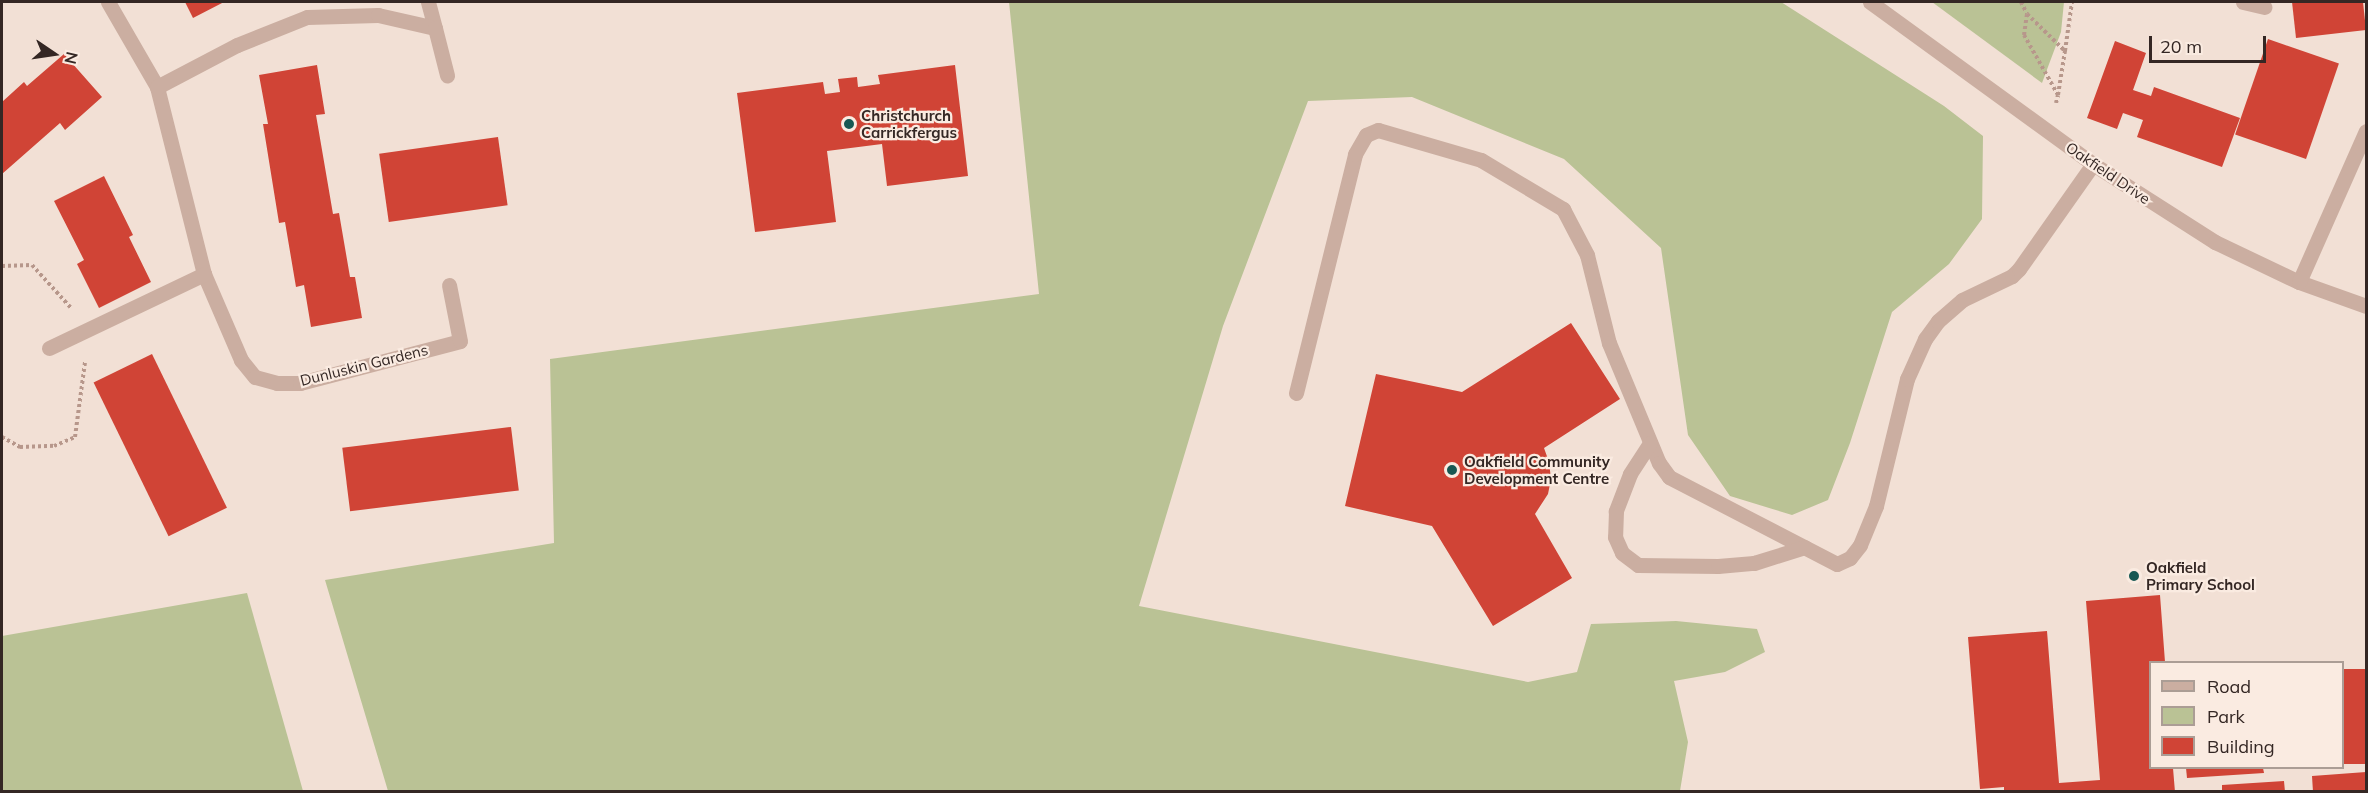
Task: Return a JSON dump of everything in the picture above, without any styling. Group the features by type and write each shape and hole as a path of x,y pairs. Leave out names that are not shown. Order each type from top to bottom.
{"street":[{"name":"Dunluskin Gardens","path":"108,2 158,87 204,274 241,360 255,376 277,383 300,383 460,341 449,285"},
{"path":"428,2 447,75"},
{"name":"Oakfield Drive","path":"1870,2 2093,164 2215,243 2299,282 2367,306"},
{"path":"2242,2 2264,7"},
{"path":"158,87 253,37 307,17 378,15 435,28"},
{"path":"1296,393 1355,154 1366,135 1378,130 1481,160 1563,209 1587,255 1609,343 1650,443 1669,477 1837,564 1850,558 1860,544 1876,506 1907,379 1925,339 1938,321 1962,300 2012,276 2019,269 2093,164"},
{"path":"2299,282 2367,130"},
{"path":"49,348 204,274"},
{"path":"1650,443 1630,474 1616,511 1615,537 1622,553 1638,565 1718,566 1754,563 1805,547"}],"path":[{"path":"2020,2 2027,14 2065,51"},
{"path":"2050,133 2072,2"},
{"path":"2027,14 2024,35 2058,95"},
{"path":"2,266 32,265 90,329 75,437 54,446 20,447 2,437"}],"green space":[{"path":"1009,2 1781,2 1944,106 1983,136 1982,219 1949,264 1892,312 1850,443 1828,500 1792,515 1730,496 1688,435 1661,248 1564,159 1412,97 1308,101 1223,326 1139,606 1528,682 1577,672 1591,624 1676,621 1757,629 1765,652 1725,672 1674,681 1688,742 1680,791 388,791 325,580 554,543 550,359 1039,294"},
{"path":"1932,2 2064,2 2061,32 2042,83"},
{"path":"247,593 303,791 2,791 2,636"}],"building":[{"path":"185,2 224,2 193,18"},
{"path":"2292,2 2363,2 2366,30 2296,38"},
{"path":"2268,39 2339,63 2306,159 2235,134"},
{"path":"2115,41 2146,53 2133,90 2151,96 2154,87 2240,118 2222,167 2137,137 2143,120 2123,113 2117,129 2087,118"},
{"path":"64,54 102,97 65,130 60,123 2,174 2,102 24,82 27,86"},
{"path":"317,65 325,114 316,115 333,214 339,213 350,277 355,277 362,318 311,327 304,285 296,287 285,222 279,223 263,124 268,124 259,75"},
{"path":"955,65 968,176 887,186 882,144 827,151 836,222 755,232 737,93 823,82 825,94 840,92 838,79 857,77 858,87 880,84 878,75"},
{"path":"498,137 508,205 389,222 379,154"},
{"path":"104,176 133,235 129,237 151,282 99,308 77,264 84,260 54,201"},
{"name":"Oakfield Community Development Centre","path":"1571,323 1620,399 1544,448 1551,479 1548,494 1535,514 1572,578 1493,626 1432,526 1345,506 1376,374 1462,392"},
{"path":"152,354 227,508 169,536 94,382"},
{"path":"511,427 519,491 350,511 342,448"},
{"path":"2160,595 2165,661 2149,661 2149,769 2173,769 2175,792 2004,792 2004,787 1980,789 1968,637 2047,631 2059,783 2100,780 2086,601"},
{"path":"2344,669 2366,669 2366,764 2344,764"},
{"path":"2186,769 2263,769 2264,773 2187,778"},
{"path":"2366,772 2366,792 2313,792 2312,776"},
{"path":"2284,781 2285,792 2222,792 2222,785"}],"place":[{"name":"Christchurch Carrickfergus","path":"849,124"},
{"name":"Oakfield Community Development Centre","path":"1452,470"},
{"name":"Oakfield Primary School","path":"2134,576"}]}
